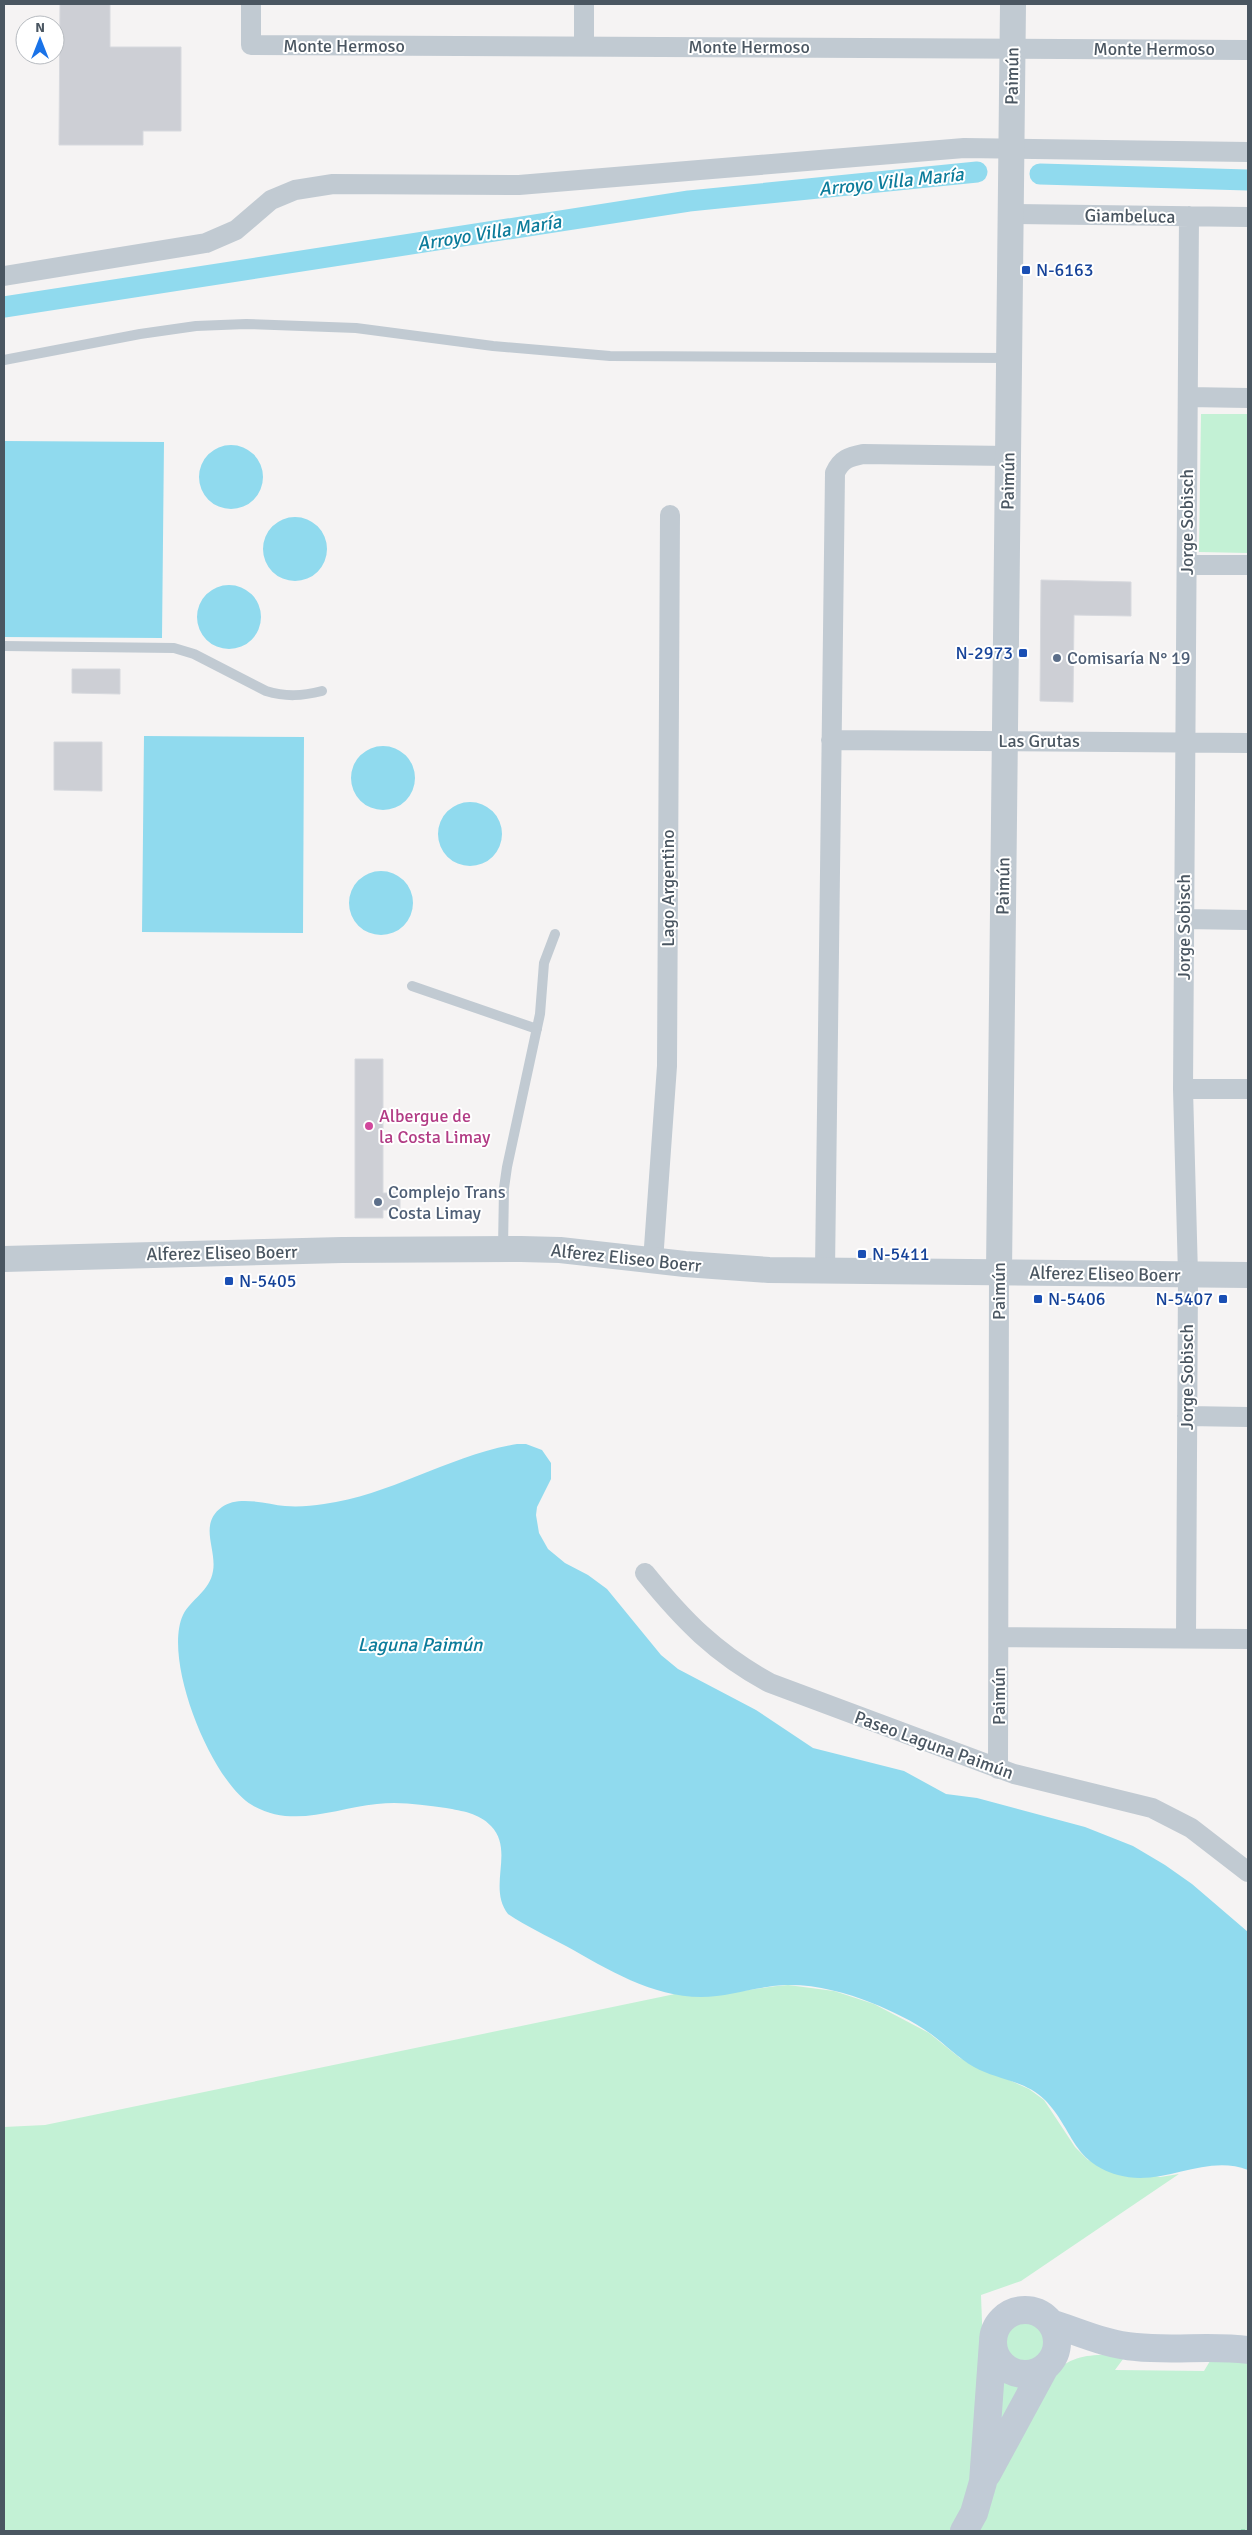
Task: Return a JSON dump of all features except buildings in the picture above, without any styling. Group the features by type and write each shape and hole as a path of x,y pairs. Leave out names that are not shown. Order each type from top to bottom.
{"main road":[{"path":"964,2531 974,2513 983,2482 993,2342 999,2323 1015,2312 1035,2311 1051,2323 1109,2343"},
{"path":"983,2482 1050,2361 1058,2339 1051,2323"},
{"path":"993,2342 999,2361 1007,2368 1026,2374 1050,2361 1092,2343 1109,2343 1137,2347 1207,2347 1248,2350"}],"street":[{"name":"Monte Hermoso","path":"251,4 251,45 1248,50"},
{"path":"584,4 584,46"},
{"name":"Paimún","path":"998,1769 999,1272 1013,4"},
{"path":"4,276 206,243 236,230 271,200 295,190 333,184 519,185 914,150 1012,147 1248,152"},
{"name":"Giambeluca","path":"1011,214 1248,217"},
{"name":"Jorge Sobisch","path":"1186,1638 1188,1274 1183,1089 1189,216"},
{"path":"1188,397 1248,398"},
{"path":"825,1271 835,473 840,463 850,456 863,454 1008,456"},
{"name":"Lago Argentino","path":"652,1260 667,1066 670,515"},
{"path":"1187,564 1248,565"},
{"name":"Las Grutas","path":"831,740 1248,742"},
{"path":"1184,919 1248,920"},
{"path":"1183,1089 1248,1089"},
{"name":"Alferez Eliseo Boerr","path":"4,1259 342,1250 547,1249 734,1269 1248,1276"},
{"path":"1187,1416 1248,1416"},
{"name":"Paseo Laguna Paimún","path":"645,1573 693,1628 720,1652 751,1673 790,1692 998,1769 1030,1779 1152,1808 1191,1828 1248,1872"},
{"path":"999,1637 1248,1639"}],"lane":[{"path":"4,360 140,334 196,326 246,324 356,328 493,346 610,356 1009,358"},
{"path":"4,646 174,648 194,654 266,691 303,696 322,691"},
{"path":"503,1249 506,1174 543,1000 544,963 555,934"},
{"path":"412,986 537,1029"}],"path":[{"path":"1241,2531 1248,2530"}],"green space":[{"path":"1201,414 1248,414 1248,553 1199,552"},
{"path":"788,1985 834,1991 874,2004 929,2033 960,2058 1029,2089 1044,2100 1075,2147 1088,2160 1160,2177 1179,2174 1021,2281 981,2295 983,2349 977,2468 953,2531 4,2531 4,2127 45,2125 675,1994 718,1994"},
{"path":"1020,2319 1030,2319 1044,2329 1048,2342 1044,2355 1038,2361 1030,2365 1020,2365 1006,2355 1002,2347 1002,2337 1012,2323"},
{"path":"1126,2355 1115,2370 1204,2371 1213,2356 1248,2360 1248,2531 974,2531 998,2480 1055,2372 1071,2361 1088,2356"},
{"path":"998,2369 1012,2378 1032,2380 990,2457"}],"water":[{"path":"4,441 164,442 162,638 4,637"},
{"path":"225,445 237,445 254,454 261,465 263,477 261,489 254,500 237,509 225,509 213,504 204,495 199,483 199,471 204,459 213,450"},
{"path":"289,517 301,517 318,526 325,537 327,549 325,561 318,572 301,581 289,581 277,576 268,567 263,555 263,543 268,531 277,522"},
{"path":"223,585 235,585 252,594 259,605 261,617 259,629 252,640 235,649 223,649 211,644 202,635 197,623 197,611 202,599 211,590"},
{"path":"144,736 304,737 303,933 142,932"},
{"path":"377,746 389,746 406,755 413,766 415,778 413,790 406,801 389,810 377,810 365,805 356,796 351,784 351,772 356,760 365,751"},
{"path":"464,802 476,802 493,811 500,822 502,834 500,846 493,857 476,866 464,866 452,861 443,852 438,840 438,828 443,816 452,807"},
{"path":"375,871 387,871 404,880 411,891 413,903 411,915 404,926 387,935 375,935 363,930 354,921 349,909 349,897 354,885 363,876"},
{"name":"Laguna Paimún","path":"526,1444 542,1450 551,1463 551,1479 537,1507 536,1515 539,1533 548,1549 565,1563 588,1575 607,1589 661,1655 678,1669 756,1710 813,1748 904,1771 946,1794 977,1798 1085,1827 1133,1846 1192,1884 1248,1932 1248,2170 1216,2165 1168,2175 1135,2178 1118,2175 1103,2169 1091,2162 1082,2153 1055,2111 1037,2093 1020,2084 974,2067 917,2025 887,2009 847,1994 807,1986 780,1985 709,1997 683,1996 648,1987 631,1980 529,1927 508,1914 502,1903 500,1892 501,1846 498,1836 491,1826 481,1818 470,1813 446,1808 394,1803 361,1806 314,1815 283,1816 267,1812 252,1805 237,1792 221,1772 207,1747 185,1689 179,1660 178,1635 183,1615 208,1584 213,1571 214,1563 210,1529 211,1521 215,1514 229,1503 244,1501 300,1506 319,1505 349,1499 397,1484 444,1465 492,1449"}],"waterway":[{"name":"Arroyo Villa María","path":"4,307 689,201 977,172"},
{"name":"Arroyo Villa María","path":"1040,174 1248,180"}],"place":[{"name":"N-6163","path":"1026,270"},
{"name":"N-2973","path":"1023,653"},
{"name":"Comisaría N° 19","path":"1057,658"},
{"name":"Albergue de la Costa Limay","path":"369,1126"},
{"name":"Complejo Trans Costa Limay","path":"378,1202"},
{"name":"N-5411","path":"862,1254"},
{"name":"N-5405","path":"229,1281"},
{"name":"N-5406","path":"1038,1299"},
{"name":"N-5407","path":"1223,1299"}]}
